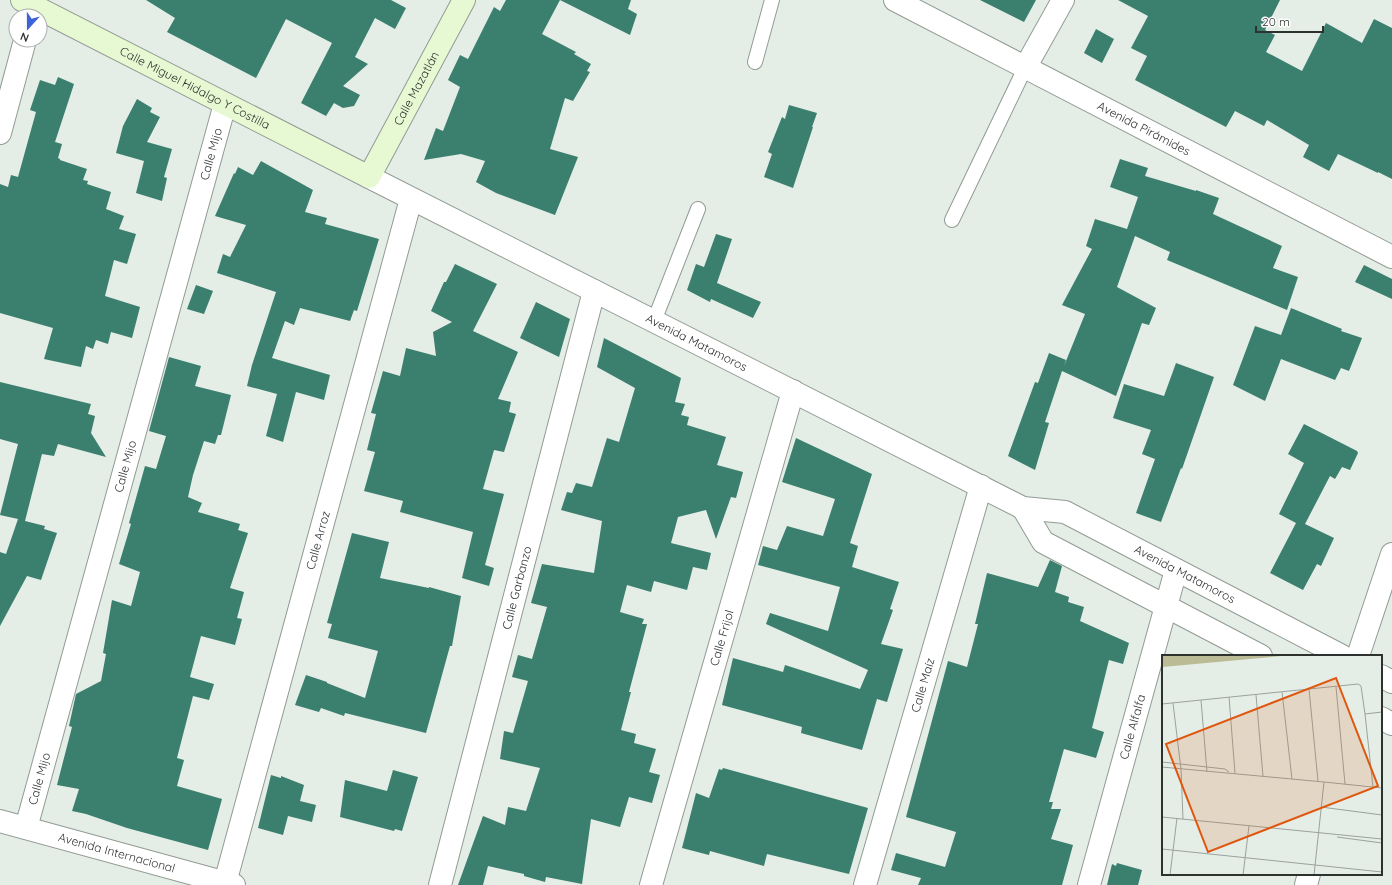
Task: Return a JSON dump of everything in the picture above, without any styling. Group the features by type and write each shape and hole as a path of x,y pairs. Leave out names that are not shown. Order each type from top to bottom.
{"main road":[{"name":"Calle Mazatlán","path":"369,177 459,2"},
{"name":"Calle Miguel Hidalgo Y Costilla","path":"29,7 369,177"}],"street":[{"name":"Avenida Pirámides","path":"895,0 1392,257"},
{"path":"1025,68 1063,0"},
{"path":"0,133 23,48"},
{"name":"Calle Mijo","path":"26,828 225,104"},
{"name":"Avenida Matamoros","path":"369,177 1024,508 1065,512 1340,655"},
{"name":"Calle Arroz","path":"229,884 411,199"},
{"name":"Calle Garbanzo","path":"440,885 594,291"},
{"name":"Calle Frijol","path":"651,885 793,391"},
{"name":"Calle Maíz","path":"865,885 981,486"},
{"path":"1024,508 1043,542 1259,655"},
{"path":"1358,655 1392,554"},
{"name":"Calle Alfalfa","path":"1089,885 1176,570"},
{"path":"1382,677 1392,682"},
{"path":"1382,719 1392,724"},
{"name":"Avenida Internacional","path":"0,821 229,884"},
{"path":"1306,885 1309,875"}],"lane":[{"path":"755,62 772,0"},
{"path":"952,220 1025,68"},
{"path":"654,321 698,209"}],"building":[{"path":"146,0 391,0 406,8 395,29 375,18 355,57 368,64 343,86 360,95 354,106 343,108 334,103 326,116 301,103 332,43 286,19 256,78 167,32 175,18"},
{"path":"506,0 560,0 542,34 576,52 574,54 591,64 587,71 590,72 573,101 565,98 550,149 578,157 555,215 496,193 476,182 485,161 461,154 424,160 436,128 443,131 460,87 448,80 460,55 468,59 494,7 500,11"},
{"path":"560,0 631,0 628,9 637,14 630,35"},
{"path":"980,0 1036,0 1024,22"},
{"path":"1118,0 1280,0 1265,30 1275,35 1266,52 1302,71 1326,23 1362,43 1374,19 1392,28 1392,179 1338,154 1329,171 1303,157 1309,145 1267,120 1264,126 1235,111 1226,127 1135,80 1147,56 1131,48 1148,16"},
{"path":"1096,29 1114,39 1102,63 1084,53"},
{"path":"58,77 74,84 55,142 62,144 58,158 87,169 83,180 88,181 87,184 111,192 106,209 124,216 119,229 136,234 127,264 114,260 105,296 140,307 132,338 111,332 108,344 96,340 93,349 86,346 81,367 44,359 53,328 0,313 0,184 8,187 11,175 18,177 36,112 30,110 40,80 55,85"},
{"path":"137,99 152,108 150,112 160,117 147,142 172,149 164,177 167,178 162,201 136,193 144,161 116,153 123,126"},
{"path":"789,105 817,113 793,188 764,177 772,154 768,152 782,117 785,119"},
{"path":"1120,159 1148,168 1145,176 1219,198 1213,214 1282,246 1273,268 1298,277 1287,310 1167,260 1170,252 1135,236 1117,287 1156,308 1149,325 1142,323 1116,396 1062,371 1045,422 1049,423 1035,470 1008,456 1035,382 1038,383 1049,353 1066,360 1064,366 1085,314 1062,305 1092,249 1086,246 1095,219 1127,229 1138,197 1110,187"},
{"path":"261,161 313,190 305,212 327,218 325,224 379,239 357,311 354,310 350,321 300,308 294,325 285,321 272,358 330,375 324,400 296,392 283,442 266,436 277,394 247,386 252,365 276,292 217,273 223,254 230,257 246,225 215,216 238,167 253,175"},
{"path":"716,234 732,239 717,283 761,302 753,318 711,299 710,302 687,290 696,264 704,267"},
{"path":"455,264 497,284 473,331 518,352 498,399 511,402 509,412 516,414 504,452 494,450 483,489 504,494 485,565 494,568 489,586 462,578 473,532 400,512 403,501 364,491 375,452 367,450 376,414 371,413 383,371 400,376 406,348 436,356 433,332 452,322 431,311 444,282 446,282"},
{"path":"1364,265 1392,279 1392,299 1355,282"},
{"path":"196,285 213,291 204,314 187,309"},
{"path":"536,302 570,319 559,357 520,338"},
{"path":"1291,308 1342,329 1341,331 1362,338 1349,371 1341,368 1335,380 1281,359 1265,401 1233,385 1255,326 1281,335"},
{"path":"604,338 681,378 675,402 685,404 681,415 689,417 687,425 726,437 717,465 743,472 736,498 731,497 716,539 706,510 678,517 671,543 711,553 707,570 693,567 687,590 654,581 651,592 627,585 620,612 644,619 642,624 647,624 629,692 631,692 621,730 636,734 634,743 656,749 649,772 660,775 652,803 629,797 620,827 591,819 582,884 546,877 545,882 524,876 524,874 488,866 483,885 458,885 483,816 505,825 508,807 526,811 540,768 500,759 504,731 513,733 528,681 512,677 518,655 532,659 547,607 531,603 542,564 594,573 602,521 561,510 567,492 572,493 576,483 592,487 607,438 619,442 635,388 597,367"},
{"path":"169,357 201,366 195,386 231,395 221,435 218,435 215,444 204,441 193,475 188,497 202,503 198,512 240,524 238,530 248,533 230,588 244,592 237,618 242,619 235,645 201,636 190,677 214,684 209,700 193,696 177,758 184,760 177,786 222,799 208,850 72,811 79,789 57,785 72,727 69,726 76,694 101,681 106,654 103,653 112,600 131,606 140,572 119,564 131,524 129,523 145,466 156,469 166,436 149,431"},
{"path":"1176,363 1214,377 1182,469 1181,468 1161,522 1136,513 1155,459 1142,454 1151,430 1113,418 1124,384 1164,396"},
{"path":"0,382 91,404 88,414 95,416 91,433 106,457 58,444 54,456 42,454 25,521 45,526 44,529 57,533 41,580 27,576 0,626 0,552 6,554 18,519 0,515 18,444 0,439"},
{"path":"1304,424 1357,451 1358,453 1350,470 1342,467 1335,479 1330,476 1305,524 1334,538 1321,566 1317,564 1303,590 1270,573 1296,523 1279,514 1304,463 1288,454"},
{"path":"796,438 872,474 850,543 858,546 852,567 899,582 890,609 893,610 881,644 903,649 887,702 877,699 862,750 801,733 802,727 722,705 733,658 783,672 785,665 860,689 868,670 766,624 770,613 828,631 840,587 758,565 763,546 777,550 787,526 823,536 835,499 782,482"},
{"path":"352,533 389,542 380,578 429,587 461,596 452,646 450,646 426,733 345,713 344,716 321,708 319,712 295,705 306,675 365,698 378,651 328,638 332,624 327,623"},
{"path":"1050,560 1062,566 1055,592 1069,597 1068,602 1084,607 1080,621 1129,643 1123,664 1109,660 1092,728 1104,732 1096,758 1064,749 1049,802 1053,802 1051,809 1061,809 1051,839 1073,845 1062,885 918,885 921,878 891,870 896,853 945,867 956,832 906,817 948,661 967,667 978,624 975,624 987,573 1038,587"},
{"path":"723,768 868,808 849,874 767,854 764,866 710,851 709,855 682,848 696,793 709,798 719,769 722,770"},
{"path":"393,770 418,777 402,831 395,829 394,831 340,817 345,780 387,791"},
{"path":"271,775 281,778 281,776 304,785 300,801 316,805 312,822 288,816 283,835 258,828"},
{"path":"1117,863 1142,870 1138,885 1107,885 1112,864 1116,866"}]}
